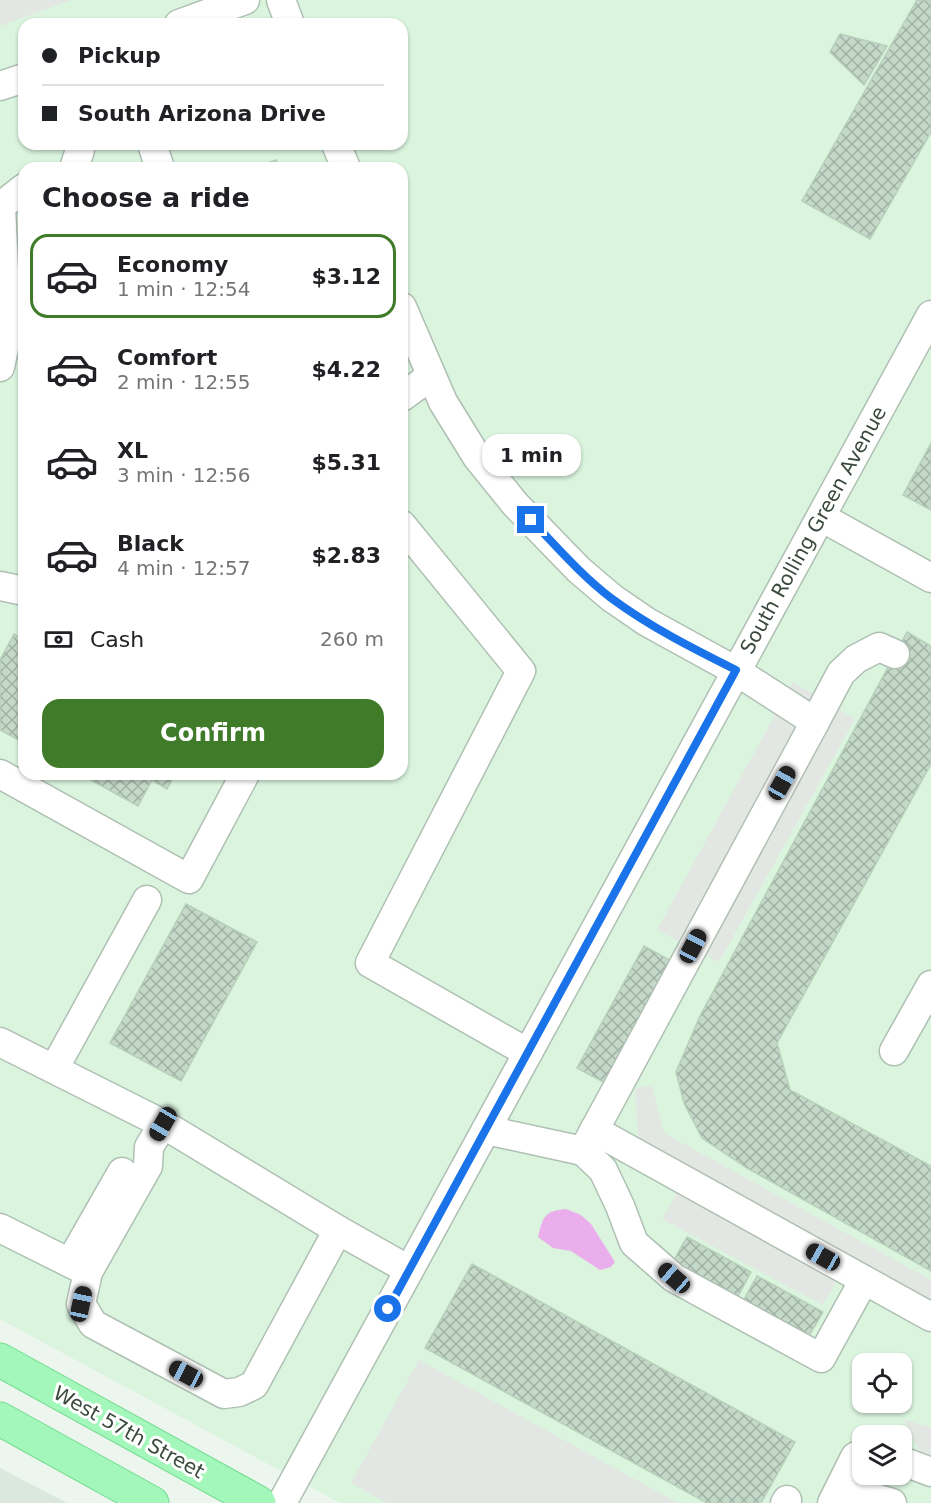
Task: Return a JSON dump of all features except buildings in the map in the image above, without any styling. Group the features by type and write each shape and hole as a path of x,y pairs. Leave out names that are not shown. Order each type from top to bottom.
{"main road":[{"name":"West 57th Street","path":"0,1360 259,1503"},
{"path":"0,1419 152,1503"}],"street":[{"path":"196,18 245,0"},
{"path":"281,0 288,18"},
{"path":"0,86 18,80"},
{"path":"0,367 7,334 1,206 18,193"},
{"name":"South Rolling Green Avenue","path":"282,1503 931,315"},
{"path":"408,321 443,402 477,457 515,504 579,570 612,598 647,622 736,670 815,722"},
{"path":"408,393 431,376"},
{"path":"821,517 931,578"},
{"path":"408,532 521,671 370,963 528,1053"},
{"path":"0,586 18,590"},
{"path":"588,1141 841,673 856,659 879,647 895,654"},
{"path":"0,774 189,879 242,780"},
{"path":"54,1070 147,900"},
{"path":"894,1051 931,985"},
{"path":"0,1042 54,1070 156,1136 338,1230 409,1270"},
{"path":"486,1130 588,1141 864,1280 931,1317"},
{"path":"156,1136 148,1166 79,1267 81,1304 93,1324 224,1394 239,1392 254,1385 338,1230"},
{"path":"588,1141 620,1206 634,1243 674,1278 821,1358 864,1280"},
{"path":"0,1228 79,1267"},
{"path":"852,1463 836,1496 892,1503"},
{"path":"912,1465 931,1472"}],"shaded area":[{"path":"0,0 931,0 931,1503 340,1503 0,1319"},
{"path":"0,0 71,0 18,18 0,26"},
{"path":"793,682 855,719 719,962 657,930"},
{"path":"652,1086 664,1133 931,1280 931,1308 847,1262 823,1305 662,1219 676,1195 638,1139 635,1088"},
{"path":"566,1209 581,1215 591,1224 615,1262 611,1267 600,1270 571,1251 553,1248 538,1237 541,1224 549,1213"},
{"path":"419,1360 678,1503 387,1503 351,1483"},
{"path":"904,1419 931,1428 931,1457 921,1454 912,1435 912,1425 907,1425"},
{"path":"0,1468 67,1503 0,1503"}],"route":[{"path":"388,1309 736,670 647,622 612,598 579,570 531,520"}]}
